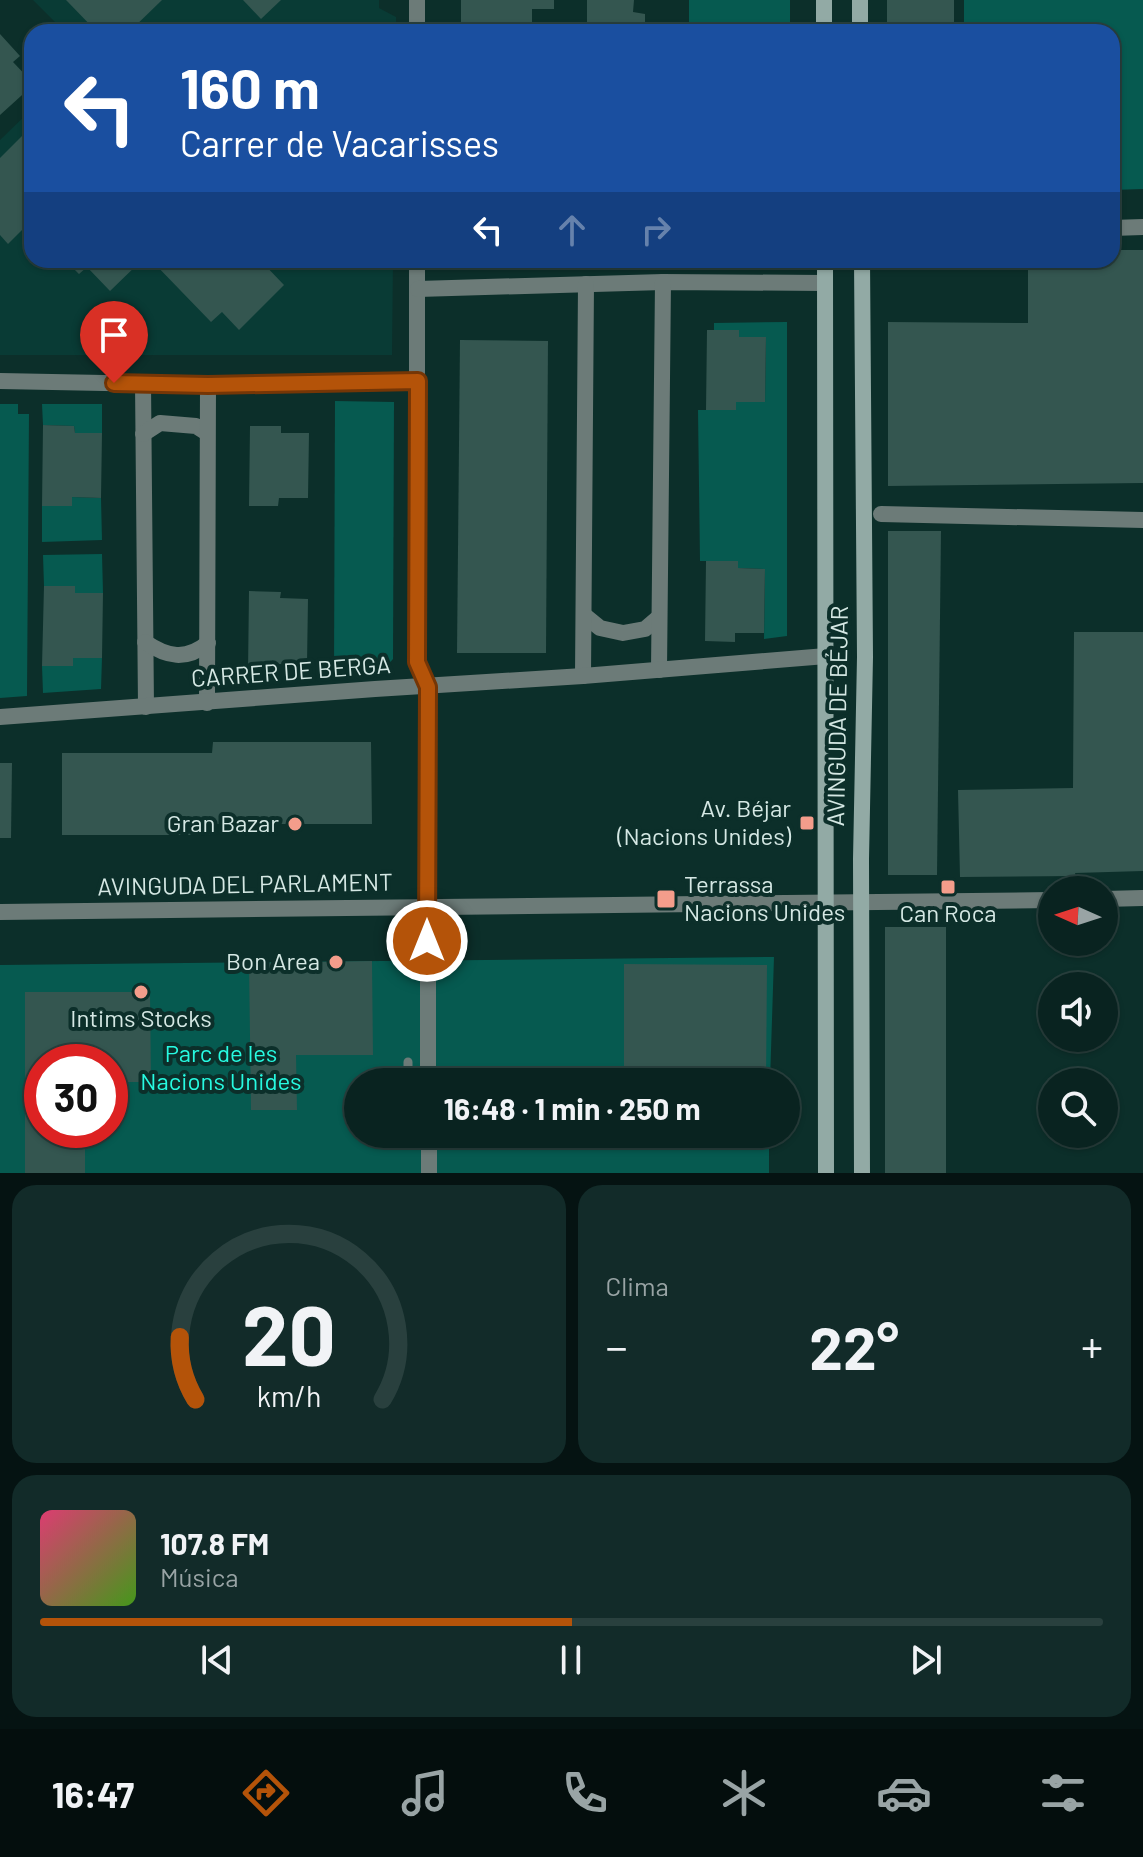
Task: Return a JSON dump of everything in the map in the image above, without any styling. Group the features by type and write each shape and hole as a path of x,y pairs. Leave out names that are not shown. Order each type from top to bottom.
{"main road":[{"path":"824,0 824,24"},
{"path":"860,0 860,24"},
{"name":"AVINGUDA DE BÉJAR","path":"825,268 826,1173"},
{"name":"AVINGUDA DE BÉJAR","path":"862,268 865,657 861,902 862,1173"}],"street":[{"path":"417,0 417,24"},
{"path":"1120,228 1143,227"},
{"path":"417,268 417,662 428,687 428,1068"},
{"path":"418,289 663,282 824,283"},
{"path":"659,670 663,282"},
{"path":"583,676 586,284"},
{"path":"0,381 208,385 418,381"},
{"path":"143,383 146,707"},
{"path":"207,703 208,385"},
{"path":"143,434 160,423 196,426 207,433"},
{"path":"881,514 1143,520"},
{"path":"584,615 600,628 623,633 645,629 659,617"},
{"path":"145,642 160,652 176,655 196,652 208,643"},
{"name":"CARRER DE BERGA","path":"0,717 826,656"},
{"path":"1118,899 1143,898"},
{"name":"AVINGUDA DEL PARLAMENT","path":"0,912 1038,900"},
{"path":"429,1148 429,1173"}],"lane":[{"path":"408,1062 408,1068"}],"shaded area":[{"path":"33,0 379,0 379,8 396,17 396,24 57,24"},
{"path":"24,117 24,268 393,268 392,355 0,355 0,140"}],"green space":[{"path":"689,0 790,0 790,24 689,24"},
{"path":"964,0 1143,0 1143,189 1120,190 1120,24 964,24"},
{"path":"787,322 787,636 764,639 765,569 738,568 737,561 700,561 698,410 735,410 736,402 765,402 766,337 739,337 738,330 714,330 714,323"},
{"path":"335,401 394,402 393,659 385,668 334,672"},
{"path":"0,404 18,404 18,414 29,414 27,696 0,698"},
{"path":"42,404 102,404 102,433 75,433 74,426 43,425"},
{"path":"72,497 101,498 102,540 42,542 42,506 71,506"},
{"path":"102,554 103,593 75,593 75,586 44,586 43,555"},
{"path":"73,658 102,658 101,689 43,693 42,666"},
{"name":"Parc de les Nacions Unides","path":"774,957 770,1068 344,1068 344,1148 769,1148 769,1173 0,1173 0,965"}],"building":[{"path":"66,0 162,0 137,24 89,24"},
{"path":"243,0 281,0 261,19"},
{"path":"461,0 554,0 554,9 532,9 532,24 461,24"},
{"path":"587,0 634,0 633,12 645,14 645,24 587,24"},
{"path":"887,0 954,0 954,24 887,24"},
{"path":"0,34 20,56 13,62 24,74 24,93 0,115"},
{"path":"24,134 24,228 8,244 0,235 0,158"},
{"path":"1120,250 1143,250 1143,483 888,486 888,322 1028,323 1028,268 1120,268"},
{"path":"88,268 134,268 110,291"},
{"path":"159,268 268,268 284,285 239,330 222,312 211,322"},
{"path":"707,330 739,330 739,337 766,337 765,402 736,402 736,410 706,410"},
{"path":"460,340 548,341 546,653 457,653"},
{"path":"43,425 74,426 75,433 102,433 101,498 72,497 72,506 42,506"},
{"path":"250,426 281,426 281,433 309,433 308,498 279,498 278,506 249,506"},
{"path":"888,531 941,531 937,875 888,875"},
{"path":"706,561 738,561 738,568 765,569 764,633 735,633 735,642 705,641"},
{"path":"44,586 75,586 75,593 103,593 102,658 73,658 73,666 42,666"},
{"path":"249,591 281,592 280,598 308,599 307,664 278,664 278,672 248,672"},
{"path":"1074,632 1143,632 1143,871 1075,873 1076,876 960,877 958,790 1073,788"},
{"path":"213,742 371,742 372,824 213,824 213,835 62,835 62,753 212,753"},
{"path":"0,763 12,763 11,838 0,838"},
{"path":"885,927 946,927 946,1173 885,1173"},
{"path":"372,961 373,1055 296,1055 297,1110 251,1110 249,963"},
{"path":"624,964 767,965 766,1068 624,1068"},
{"path":"25,992 150,992 151,1082 128,1082 128,1044 25,1044"},
{"path":"25,1148 85,1148 85,1173 25,1173"}],"place":[{"name":"Av. Béjar (Nacions Unides)","path":"807,823"},
{"name":"Gran Bazar","path":"295,824"},
{"name":"Can Roca","path":"948,887"},
{"name":"Terrassa Nacions Unides","path":"666,899"},
{"name":"Bon Area","path":"336,962"},
{"name":"Intims Stocks","path":"141,992"}],"route":[{"path":"114,383 208,385 418,381 417,662 428,687 427,941"}]}
